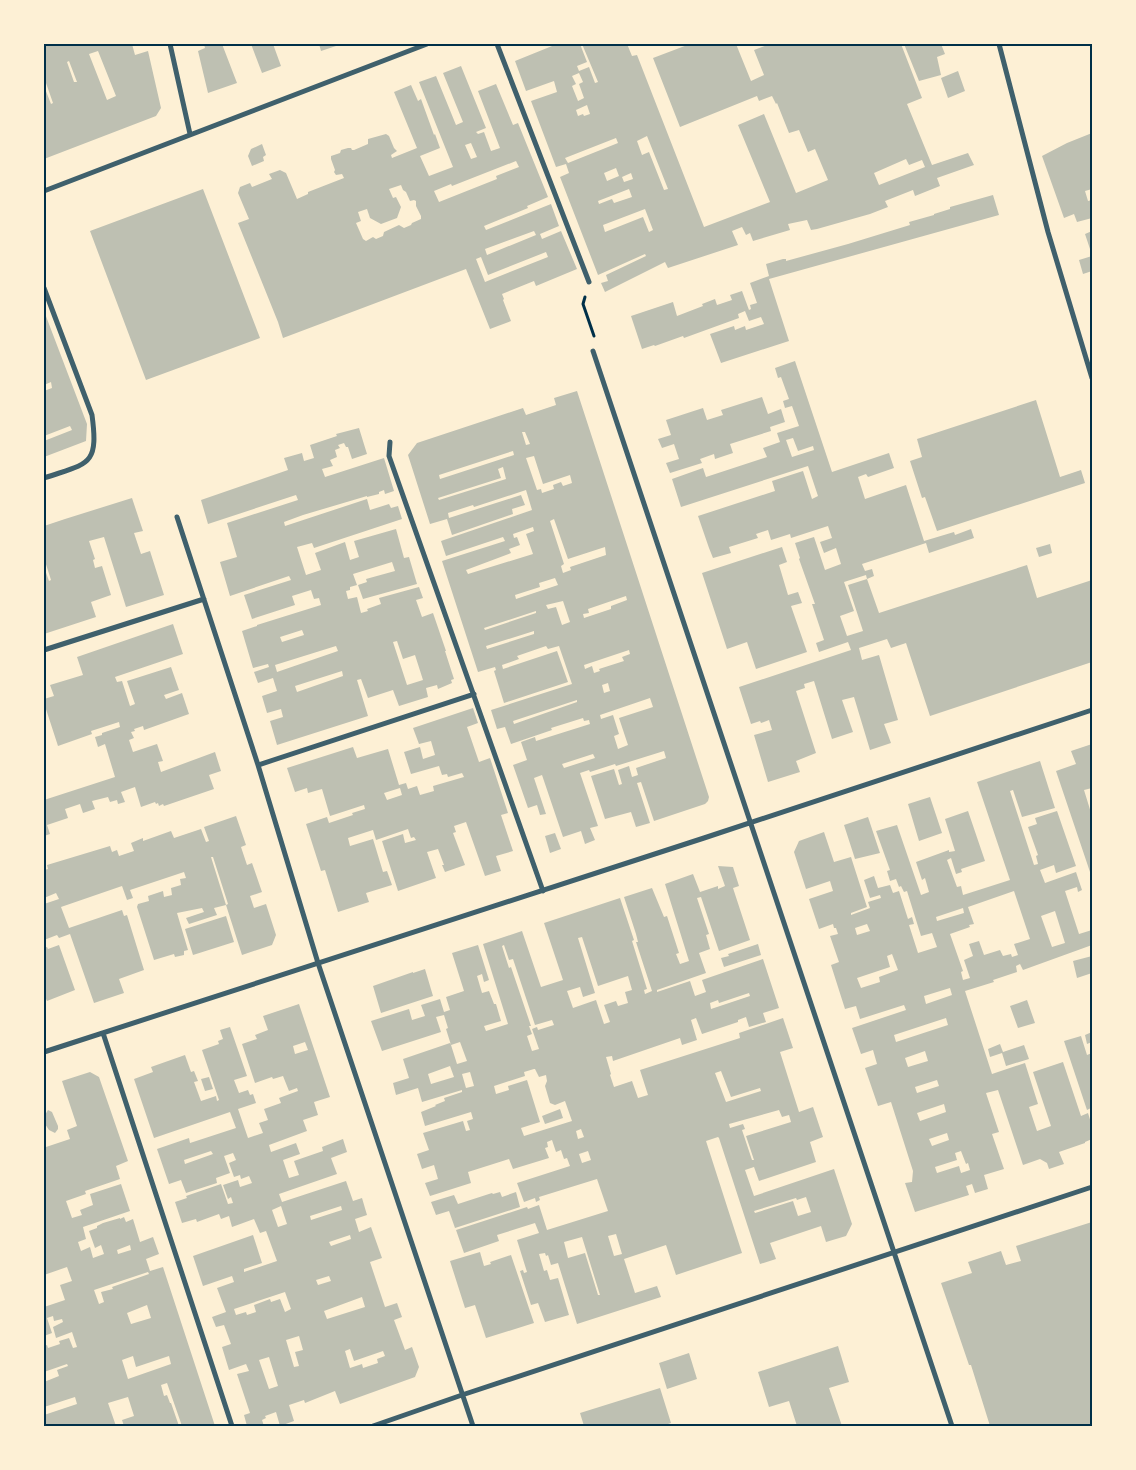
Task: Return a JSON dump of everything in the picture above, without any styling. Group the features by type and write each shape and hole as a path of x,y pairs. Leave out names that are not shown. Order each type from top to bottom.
{"street":[{"path":"170,44 190,134"},
{"path":"44,191 427,44"},
{"path":"498,44 590,282"},
{"path":"999,44 1048,232 1092,378"},
{"path":"44,288 92,415 94,436 92,453 86,462 44,478"},
{"path":"593,351 952,1426"},
{"path":"390,442 390,456 543,890"},
{"path":"178,516 258,765 318,963 473,1426"},
{"path":"44,650 204,599"},
{"path":"258,765 474,694"},
{"path":"44,1052 1092,710"},
{"path":"103,1033 232,1426"},
{"path":"373,1426 462,1394 1092,1187"}],"path":[{"path":"590,282 583,304 596,342 593,351"}],"building":[{"path":"44,44 132,44 135,55 148,51 161,108 156,116 44,159 44,86 51,104 53,103 46,83 44,84","holes":["98,51 116,96 107,100 89,54","69,61 77,82 74,82 67,62"]},
{"path":"204,44 222,44 237,83 208,93 198,51 205,48"},
{"path":"251,44 273,44 281,66 262,73"},
{"path":"319,44 342,44 321,51"},
{"path":"557,44 580,44 587,62 577,66 579,71 589,67 595,83 598,82 582,44 627,44 632,56 637,55 704,227 770,202 738,125 764,114 796,193 828,180 815,149 808,152 799,130 789,133 777,103 772,96 759,101 757,96 680,127 653,58 690,44 736,44 751,81 764,75 754,50 770,44 901,44 922,98 907,104 932,165 968,153 974,165 937,178 940,186 915,196 913,190 885,201 888,207 817,229 811,230 807,220 788,224 790,230 753,241 750,233 746,235 742,227 732,231 738,245 668,268 665,262 605,292 601,283 608,281 606,275 646,256 645,254 598,275 560,177 569,173 566,164 556,167 531,101 557,92 554,81 526,91 515,61","holes":["579,73 583,82 579,84 584,98 578,101 572,86 576,84 572,76","587,105 590,114 578,116 576,110","647,136 668,189 664,190 649,152 642,155 637,141","616,138 618,143 568,163 565,158","906,159 909,165 922,160 925,167 879,185 874,173","616,168 619,176 607,181 604,173","631,173 633,179 624,182 622,177","629,189 632,197 614,203 612,199 599,204 598,201","645,209 653,230 649,232 643,217 605,232 603,225"]},
{"path":"904,44 941,44 945,54 937,57 941,75 919,81"},
{"path":"461,66 486,128 476,132 478,134 484,132 491,151 500,148 478,91 496,84 513,125 518,123 548,197 527,206 528,208 484,226 486,230 551,204 559,226 540,234 542,239 561,231 577,269 536,286 534,281 502,294 511,321 490,329 466,269 283,338 238,223 249,219 238,193 240,187 250,183 252,187 272,179 269,174 280,170 286,173 297,199 308,194 308,192 344,178 342,174 336,175 331,159 331,156 340,153 341,150 351,148 354,150 368,144 368,139 386,134 397,151 391,155 392,158 417,148 394,92 411,85 418,101 421,99 440,148 420,156 429,176 453,167 419,82 436,76 456,125 463,122 443,73","holes":["471,143 477,157 471,159 465,145","516,161 519,167 496,176 497,179 439,202 434,191 451,184 452,186","401,185 410,201 416,201 421,219 404,228 399,225 384,232 383,236 376,239 373,237 366,241 363,239 356,223 361,221 358,212 367,209 370,218 381,224 397,218 401,207 396,197 393,198 389,189","534,231 536,235 487,255 485,249","546,252 548,257 485,282 476,259 481,257 488,275"]},
{"path":"958,71 965,91 948,98 941,78"},
{"path":"1092,133 1092,189 1085,191 1088,201 1092,200 1092,218 1077,222 1074,214 1064,218 1042,156"},
{"path":"262,144 266,155 263,157 264,161 252,166 248,156 251,149"},
{"path":"203,189 260,338 146,380 90,231"},
{"path":"993,195 999,215 769,279 789,341 721,363 710,334 734,326 735,330 745,326 746,330 764,324 761,317 749,321 745,311 738,314 739,318 684,338 683,336 642,349 631,316 673,302 677,316 715,299 717,305 732,300 730,295 742,291 749,310 751,309 750,305 757,303 750,283 769,276 766,264 783,259 786,259 786,261 848,244 910,225 909,222 934,215 950,209 950,207"},
{"path":"1092,231 1092,255 1085,234"},
{"path":"1092,256 1092,271 1083,274 1079,260"},
{"path":"44,311 87,424 86,441 44,457 44,441 72,430 70,426 44,436 44,391 52,388 51,382 44,385"},
{"path":"795,361 832,472 889,453 894,468 868,477 866,474 858,477 865,499 906,485 924,541 954,532 955,535 971,529 974,538 929,553 926,543 862,564 865,571 872,569 874,576 867,579 879,613 1027,565 1037,598 1092,580 1092,662 930,716 906,643 891,648 887,639 859,648 862,660 879,655 898,720 884,724 891,743 870,750 854,697 842,700 853,732 832,739 814,681 804,684 805,688 796,691 816,753 796,761 800,772 768,782 754,735 772,730 769,720 751,724 739,687 851,650 848,642 819,652 816,643 824,640 812,604 815,604 795,543 814,537 825,570 841,564 836,548 824,553 820,542 832,538 828,526 791,538 790,534 771,540 768,530 756,534 758,538 729,547 731,553 713,558 698,516 775,491 772,481 803,471 812,499 818,496 808,466 681,507 672,479 703,468 706,477 767,457 763,448 780,442 777,433 799,426 792,406 785,408 783,401 789,399 781,377 778,378 775,368","holes":["793,438 798,451 813,446 814,450 792,457 786,440","866,575 867,579 848,585 863,631 847,636 840,616 854,611 844,582"]},
{"path":"577,391 709,797 705,804 654,821 641,782 637,783 650,823 636,827 631,812 605,819 591,776 614,769 619,785 622,784 618,770 629,766 632,777 638,775 636,768 666,758 664,751 616,766 615,764 590,772 589,770 580,773 598,826 590,828 595,840 585,844 581,831 563,837 542,775 534,778 546,814 540,815 537,805 528,808 513,765 527,760 521,742 535,737 536,741 590,724 589,720 584,721 583,718 511,744 505,727 497,729 491,710 572,684 559,646 548,649 546,646 517,656 519,659 502,665 503,669 557,651 568,682 504,703 494,671 496,670 495,667 478,672 442,561 505,541 503,537 446,556 441,541 532,510 526,490 474,507 473,505 448,513 449,518 521,495 525,505 512,509 513,514 452,535 447,519 430,524 408,455 417,443 523,408 526,415 556,405 554,398","holes":["522,432 525,432 530,444 526,445","513,451 514,455 440,479 439,475","534,456 543,484 570,475 572,483 563,486 561,482 553,485 554,489 542,493 541,489 537,490 526,458","503,467 506,479 439,500 438,498 501,478 498,469","554,519 568,559 605,547 606,555 570,567 571,570 563,573 561,566 564,564 550,521","533,527 534,531 526,534 533,554 468,574 466,570 511,553 509,549 520,545 517,537 514,538 513,534","555,578 558,585 516,599 515,595 540,587 539,583","626,596 627,600 611,606 611,609 584,618 583,614 589,613 588,609","563,601 570,622 562,625 556,607 548,609 546,605","536,611 536,613 485,630 484,628","534,631 534,634 487,649 486,646","629,650 630,654 622,657 624,661 599,669 600,671 594,673 592,666 585,669 584,665","608,683 610,691 604,693 602,685","650,698 653,707 619,718 628,745 618,749 614,736 619,734 613,715 601,719 600,715","577,700 577,702 514,724 513,721","593,754 595,758 564,768 562,764"]},
{"path":"762,397 768,414 781,409 785,422 770,427 771,431 730,444 733,453 715,459 714,454 700,459 702,463 670,473 666,463 679,459 674,444 662,448 658,439 671,435 666,420 703,408 707,420 723,415 721,410"},
{"path":"1036,400 1060,477 1081,470 1085,483 937,531 925,497 922,498 910,461 922,457 917,439"},
{"path":"359,428 367,454 352,459 348,447 344,443 338,445 340,448 335,450 337,457 330,460 333,466 322,469 325,477 384,458 394,491 385,494 384,490 379,492 379,494 303,515 284,522 285,526 367,499 370,510 389,504 391,508 398,506 402,519 314,548 312,543 297,547 306,575 321,570 315,553 345,542 350,560 359,557 354,541 396,529 404,558 409,557 417,584 363,599 358,585 367,582 366,579 395,571 392,562 353,574 357,585 350,587 350,590 346,591 348,599 357,597 361,613 381,604 379,598 419,587 423,598 416,600 422,617 433,613 454,679 451,680 452,683 438,689 437,685 426,688 428,697 399,706 393,690 368,698 361,679 357,680 368,716 277,745 270,721 283,717 281,709 267,713 262,696 277,691 273,678 258,683 254,672 269,667 268,664 253,668 242,631 321,605 319,598 314,599 311,590 292,596 295,605 252,619 244,595 291,580 289,576 230,596 220,562 237,557 227,523 298,500 296,495 208,524 201,500 288,470 284,458 302,453 304,461 314,458 310,445 337,436 336,434","holes":["302,630 304,635 282,642 280,637","397,641 403,659 415,655 423,680 407,685 393,642","336,646 338,651 277,672 275,665","342,671 343,676 297,692 295,686"]},
{"path":"132,498 143,531 134,533 141,554 150,551 164,595 126,607 104,537 89,541 95,559 93,560 95,568 102,566 111,595 91,602 96,617 44,634 44,567 49,581 51,580 44,558 44,526"},
{"path":"1050,544 1052,553 1039,557 1036,548"},
{"path":"782,547 787,562 779,565 788,595 798,592 802,603 791,606 807,652 756,669 747,642 727,649 702,573"},
{"path":"173,624 183,654 115,677 117,682 122,681 130,706 135,704 127,681 171,667 179,690 164,695 166,699 182,693 189,714 144,730 143,726 134,729 135,731 131,732 134,738 129,740 133,752 157,744 163,761 158,762 161,772 215,752 221,771 209,775 214,789 164,806 163,804 159,806 155,802 141,807 135,787 121,792 125,802 118,804 117,800 110,802 108,797 92,801 95,809 83,813 80,804 65,809 68,818 47,825 50,834 44,836 44,800 115,777 105,744 98,747 95,737 120,727 119,722 91,731 92,734 58,746 44,703 44,699 54,696 50,685 83,675 77,657"},
{"path":"473,708 478,723 467,727 479,762 490,758 508,813 501,815 513,851 496,856 501,871 485,876 466,822 454,826 456,832 453,833 465,865 445,872 438,849 427,852 436,878 398,891 382,841 403,834 405,843 416,840 414,837 411,838 408,829 376,840 373,830 348,838 350,846 373,839 383,872 387,871 392,885 366,893 369,902 338,912 325,870 321,871 306,824 327,817 329,823 365,809 364,805 330,816 322,789 308,793 307,788 295,792 287,768 353,747 357,758 388,749 399,785 406,783 408,789 417,786 420,795 434,791 433,786 464,777 462,773 448,777 447,774 442,775 439,766 411,774 404,752 420,747 423,759 435,755 431,741 419,744 413,728","holes":["400,788 402,795 387,800 384,793"]},
{"path":"1092,744 1092,788 1084,790 1092,816 1092,871 1090,872 1056,771 1076,764 1071,751"},
{"path":"1040,761 1055,808 1022,817 1013,790 1010,791 1034,865 1038,864 1036,856 1038,855 1028,827 1037,824 1035,818 1057,811 1076,866 1056,873 1054,865 1040,870 1045,883 1076,872 1082,890 1078,892 1077,887 1065,891 1079,934 1092,930 1092,945 1023,970 1020,964 1016,966 1017,972 965,991 992,1074 1025,1063 1038,1104 1029,1107 1037,1131 1051,1126 1033,1072 1063,1062 1081,1116 1088,1113 1092,1126 1092,1139 1059,1152 1064,1164 1049,1169 1047,1163 1040,1159 1023,1165 998,1090 986,1093 999,1132 992,1134 1004,1169 984,1175 988,1189 975,1193 972,1184 966,1186 969,1195 915,1212 905,1183 912,1182 913,1171 891,1102 878,1106 865,1068 877,1064 873,1050 861,1054 852,1028 906,1010 904,1005 860,1019 856,1006 845,1009 831,965 839,962 830,936 838,934 833,924 819,929 809,899 833,891 830,881 806,889 794,852 799,841 824,832 834,862 851,857 867,907 851,913 851,915 870,908 868,902 881,898 880,895 870,898 864,880 874,876 878,888 890,885 893,893 899,891 908,919 912,917 914,924 909,925 918,953 937,947 932,933 921,936 907,891 904,892 901,886 899,887 896,879 890,881 887,871 890,870 876,831 897,825 921,895 929,892 925,878 922,880 916,862 949,850 949,852 955,851 945,819 968,811 985,861 961,869 962,872 956,874 951,858 947,860 957,887 961,886 963,895 1010,880 977,782","holes":["1014,891 1030,939 1014,944 1018,955 1012,957 1011,954 1003,956 1000,950 984,955 979,941 969,944 973,956 964,960 970,978 963,980 961,972 963,971 950,934 970,927 969,925 974,924 968,907","963,908 964,913 937,921 936,917","1055,911 1065,943 1052,947 1041,916","867,924 870,931 857,935 855,928","892,954 898,970 879,977 880,982 861,988 857,978 890,967 887,956","950,988 952,995 926,1004 924,996","946,1018 948,1025 896,1042 894,1035","925,1051 928,1061 908,1067 905,1058","937,1080 939,1086 917,1093 915,1087","944,1104 946,1112 920,1121 917,1113","947,1133 949,1140 932,1146 929,1139","961,1151 970,1170 961,1173 959,1166 937,1173 935,1167 957,1160 955,1153"]},
{"path":"930,797 942,833 919,841 908,804"},
{"path":"236,816 246,845 241,847 247,865 252,863 262,892 250,896 254,908 266,904 276,935 272,945 242,955 226,905 214,908 217,915 189,924 186,918 204,912 202,908 177,913 188,950 184,951 184,955 175,957 174,954 154,960 137,907 138,904 149,901 148,896 163,891 164,897 172,895 171,888 181,885 180,879 186,878 184,872 130,890 133,898 127,900 122,886 61,907 69,928 122,910 124,916 127,915 144,970 119,979 124,993 94,1003 70,934 59,938 57,935 44,940 44,904 59,899 56,893 44,898 44,870 48,869 47,865 110,846 112,852 117,850 119,856 134,851 131,843 143,838 143,841 171,831 174,838 201,829 206,842 209,841 204,827","holes":["211,857 213,857 228,904 226,905"]},
{"path":"868,817 880,853 855,859 844,825"},
{"path":"555,833 561,849 550,853 545,836"},
{"path":"718,866 733,867 739,886 733,888 750,940 719,951 701,897 697,898 709,934 706,935 710,949 699,953 706,973 657,990 657,992 690,981 695,996 706,992 702,980 763,959 779,1008 763,1013 766,1022 749,1027 746,1017 738,1020 738,1022 702,1034 696,1018 691,1020 697,1040 682,1045 680,1038 613,1061 612,1056 606,1057 614,1087 632,1081 638,1098 648,1095 640,1070 740,1038 739,1033 783,1018 793,1048 780,1052 799,1112 813,1107 823,1137 810,1142 816,1162 759,1181 754,1167 745,1170 754,1196 834,1169 852,1224 846,1236 826,1242 821,1226 770,1243 776,1259 760,1264 718,1137 706,1141 742,1253 676,1275 666,1245 624,1259 635,1293 657,1286 661,1297 577,1324 558,1263 551,1265 548,1255 546,1256 545,1253 539,1254 544,1271 547,1270 550,1280 558,1278 569,1315 545,1322 538,1303 531,1305 520,1271 527,1272 517,1240 539,1233 535,1223 497,1235 499,1241 464,1253 456,1230 527,1207 528,1209 539,1205 547,1230 608,1211 597,1179 539,1197 540,1200 536,1202 535,1198 524,1202 517,1183 570,1166 567,1158 564,1159 561,1150 556,1152 552,1140 547,1142 548,1147 545,1148 549,1158 513,1169 509,1159 468,1172 471,1183 430,1196 425,1183 438,1179 434,1165 422,1169 417,1154 429,1150 423,1133 463,1121 466,1131 470,1130 467,1121 473,1119 471,1112 425,1126 421,1112 436,1106 445,1101 444,1098 462,1092 462,1090 422,1102 418,1088 396,1095 393,1083 409,1078 403,1059 450,1043 451,1045 444,1015 436,1017 441,1032 382,1051 371,1021 409,1009 412,1020 425,1016 421,1005 440,999 444,1012 450,1010 446,997 464,991 452,953 478,945 489,980 484,982 482,974 477,976 482,993 489,991 494,1004 496,1004 501,1021 484,1026 486,1031 508,1024 483,944 522,931 541,987 563,980 544,923 620,898 647,989 644,990 645,994 652,991 624,897 652,888 664,917 667,916 679,953 676,954 680,964 689,961 665,884 693,874 700,892 718,886 718,889 725,886","holes":["582,937 598,986 628,976 632,990 625,992 628,1003 618,1006 616,1001 604,1005 610,1022 604,1024 596,1000 573,1008 567,991 580,987 583,997 595,993 578,938","504,945 509,960 513,959 535,1025 552,1020 554,1025 538,1030 537,1027 532,1029 539,1049 532,1051 527,1036 532,1034 529,1026 531,1026 511,967 509,968 502,946","749,993 750,996 711,1009 710,1003 718,1000 719,1003","460,1042 467,1061 457,1064 451,1045","450,1066 454,1077 431,1084 428,1074","535,1069 539,1077 546,1075 547,1081 545,1086 550,1103 555,1105 565,1101 572,1121 524,1136 521,1128 540,1122 527,1080 508,1086 509,1090 496,1094 494,1086 525,1076 524,1072","721,1071 731,1097 760,1088 761,1091 726,1102 715,1073","470,1072 474,1086 466,1088 462,1074","779,1110 782,1117 789,1115 791,1122 746,1136 754,1160 752,1160 742,1130 745,1129 743,1124 730,1128 729,1124","581,1129 584,1137 578,1139 576,1131","588,1151 591,1160 582,1163 579,1154","806,1197 811,1212 798,1216 793,1201 755,1213 754,1211 796,1198 797,1200","616,1234 622,1254 614,1256 608,1236","582,1237 600,1295 598,1295 585,1253 568,1258 564,1242"]},
{"path":"226,916 234,942 193,955 185,929"},
{"path":"758,944 761,955 724,967 721,958"},
{"path":"59,945 75,990 47,1001 46,999 44,1000 44,948 47,947 48,949"},
{"path":"1092,956 1092,973 1077,978 1073,961"},
{"path":"425,969 433,996 381,1013 373,986"},
{"path":"1027,1000 1035,1023 1018,1028 1010,1006"},
{"path":"299,1004 330,1097 314,1102 318,1115 303,1120 307,1131 269,1145 271,1152 296,1143 300,1154 283,1160 289,1178 299,1175 294,1161 323,1151 322,1147 343,1139 347,1152 331,1158 337,1174 279,1194 282,1202 346,1181 353,1201 362,1198 367,1215 355,1219 359,1232 371,1227 382,1258 370,1262 385,1307 397,1303 402,1317 394,1320 405,1350 412,1347 419,1367 415,1377 340,1404 335,1391 305,1403 304,1400 289,1405 294,1421 280,1426 276,1412 265,1416 266,1418 262,1420 264,1426 247,1426 244,1415 250,1413 237,1374 249,1371 246,1364 229,1370 222,1347 231,1344 224,1325 216,1327 212,1317 226,1312 217,1288 234,1282 232,1276 203,1286 193,1256 253,1235 262,1263 244,1269 244,1272 277,1261 266,1231 260,1233 254,1219 232,1227 229,1216 221,1219 219,1214 197,1222 196,1219 182,1223 175,1202 187,1198 186,1196 221,1184 228,1204 233,1203 231,1197 228,1199 223,1185 238,1180 240,1187 252,1183 249,1176 241,1179 240,1175 234,1177 229,1163 236,1160 233,1153 224,1156 230,1173 216,1178 217,1183 186,1193 181,1180 169,1184 157,1149 189,1138 190,1143 236,1128 230,1112 154,1138 134,1079 153,1072 151,1067 185,1055 191,1072 194,1071 198,1081 194,1082 201,1101 216,1096 217,1101 219,1100 202,1050 219,1044 218,1041 223,1039 220,1030 230,1027 247,1076 234,1080 239,1093 248,1090 250,1095 253,1094 256,1103 238,1109 248,1138 263,1133 259,1123 268,1120 264,1109 281,1103 279,1098 298,1091 297,1088 289,1091 283,1076 273,1079 272,1077 255,1083 242,1044 257,1039 255,1035 268,1030 263,1016","holes":["305,1042 308,1050 295,1054 293,1046","211,1151 213,1154 185,1164 184,1160","281,1206 287,1224 278,1227 272,1210","341,1206 342,1210 311,1220 310,1216","350,1235 351,1239 331,1246 329,1242","329,1276 331,1281 318,1285 316,1280","285,1292 291,1309 285,1312 280,1299 271,1302 270,1299 254,1305 256,1312 247,1315 246,1312 236,1315 234,1309","362,1297 365,1307 327,1319 324,1311","299,1336 303,1350 295,1352 299,1366 294,1367 286,1340","350,1349 354,1361 383,1351 385,1356 377,1359 378,1363 363,1368 362,1364 350,1368 345,1351","269,1357 278,1386 269,1389 259,1360"]},
{"path":"1092,1032 1092,1042 1087,1044 1085,1035"},
{"path":"1081,1036 1087,1055 1092,1053 1092,1112 1091,1108 1087,1110 1064,1041"},
{"path":"1000,1044 1003,1052 1024,1045 1029,1059 1006,1066 1002,1053 990,1057 988,1049"},
{"path":"90,1072 99,1077 128,1161 116,1166 120,1179 85,1191 86,1194 66,1201 72,1218 82,1215 80,1210 93,1205 90,1194 121,1184 130,1211 83,1227 86,1239 78,1242 81,1251 90,1247 93,1258 104,1254 101,1245 95,1248 89,1231 103,1223 124,1217 126,1222 133,1219 140,1242 153,1237 159,1254 146,1259 150,1271 163,1267 215,1426 182,1426 167,1383 161,1385 164,1396 167,1395 171,1403 179,1426 124,1426 122,1420 134,1416 128,1397 108,1403 116,1426 95,1426 94,1424 87,1426 44,1426 44,1415 77,1404 75,1397 44,1407 44,1382 59,1376 57,1370 68,1366 67,1364 44,1372 44,1346 47,1345 48,1348 60,1344 59,1341 69,1338 73,1348 77,1347 72,1332 56,1338 53,1327 63,1322 62,1319 54,1321 53,1316 47,1318 52,1333 44,1336 44,1307 65,1300 60,1285 72,1281 67,1267 44,1275 44,1142 46,1147 70,1139 67,1130 77,1126 62,1081","holes":["130,1245 131,1250 118,1254 117,1250","148,1272 149,1274 101,1292 104,1302 99,1304 94,1290","147,1305 151,1318 131,1324 127,1313","133,1356 136,1367 169,1356 171,1364 128,1379 122,1360"]},
{"path":"209,1077 213,1089 205,1091 201,1079"},
{"path":"560,1109 563,1118 545,1124 542,1116"},
{"path":"48,1110 52,1112 58,1126 55,1133 49,1130 45,1124 45,1115"},
{"path":"500,1192 502,1197 516,1192 520,1207 455,1228 449,1211 436,1215 431,1202 454,1195 458,1204"},
{"path":"1092,1222 1092,1426 990,1426 971,1365 969,1365 941,1283 972,1273 968,1262 1001,1251 1006,1265 1021,1261 1016,1246"},
{"path":"480,1252 484,1266 511,1255 534,1323 486,1338 475,1305 465,1308 450,1261"},
{"path":"838,1346 849,1382 829,1388 842,1426 797,1426 789,1401 769,1407 758,1372"},
{"path":"689,1353 697,1379 667,1389 659,1363"},
{"path":"660,1388 671,1423 662,1426 584,1426 580,1413"}]}
